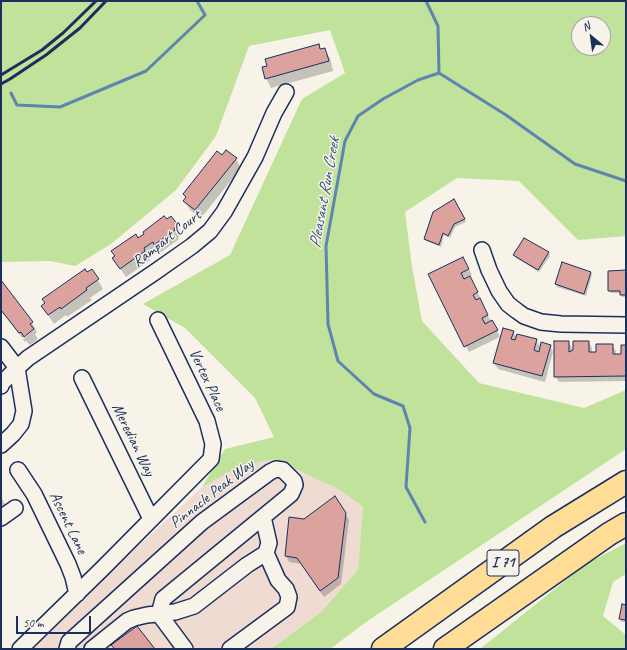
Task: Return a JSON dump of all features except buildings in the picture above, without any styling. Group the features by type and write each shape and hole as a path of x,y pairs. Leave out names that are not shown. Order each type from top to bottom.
{"highway":[{"name":"I 71","path":"384,649 553,527 626,482"},
{"name":"I 71","path":"445,649 609,534 626,524"}],"street":[{"name":"Rampart Court","path":"1,386 1,384 28,358 155,272 192,246 210,231 224,212 255,157 274,113 286,92"},
{"path":"482,250 499,291 508,304 524,316 541,322 561,324 626,325"},
{"name":"Vertex Place","path":"158,320 207,421 213,444 211,459"},
{"path":"1,347 17,368 24,411 21,424 1,445"},
{"name":"Meredian Way","path":"82,378 151,519"},
{"name":"Pinnacle Peak Way","path":"20,649 77,594 211,459"},
{"name":"Pinnacle Peak Way","path":"67,649 69,642 202,522 270,472 276,469 283,470 296,485 291,494 163,599 159,614"},
{"name":"Ascent Lane","path":"18,470 34,494 68,564 77,594"},
{"path":"1,518 15,508"},
{"path":"230,649 287,607 289,597 286,589 278,580 266,553 269,543 263,516"},
{"path":"92,649 127,621 134,618 175,612 194,606 247,565 266,553"},
{"path":"159,614 185,649"}],"shaded area":[{"path":"274,459 340,490 363,507 358,570 321,612 271,649 28,649 202,487 241,466"}],"green space":[{"path":"1,1 626,1 626,236 578,240 519,181 457,178 405,212 412,267 422,321 479,383 584,408 626,390 626,449 369,620 330,649 271,649 321,612 358,570 363,507 340,490 274,459 241,466 202,487 225,449 274,437 255,398 185,328 143,304 230,255 302,99 345,73 330,30 249,46 216,136 176,190 111,244 75,266 50,261 2,262"},
{"path":"626,543 626,574 613,582 603,616 626,635 626,649 480,649 586,564"}],"waterway":[{"path":"11,93 17,105 60,107 146,71 205,15 197,1"},
{"name":"Pleasant Run Creek","path":"426,1 438,26 439,73"},
{"path":"439,73 506,115 575,164 626,181"},
{"name":"Pleasant Run Creek","path":"425,522 406,487 410,428 403,406 374,394 338,361 328,324 326,246 345,141 358,116 383,99 418,80 439,73"}],"railway":[{"path":"1,75 42,50 63,33 96,1"},
{"path":"1,84 46,55 80,28 106,1"}]}
